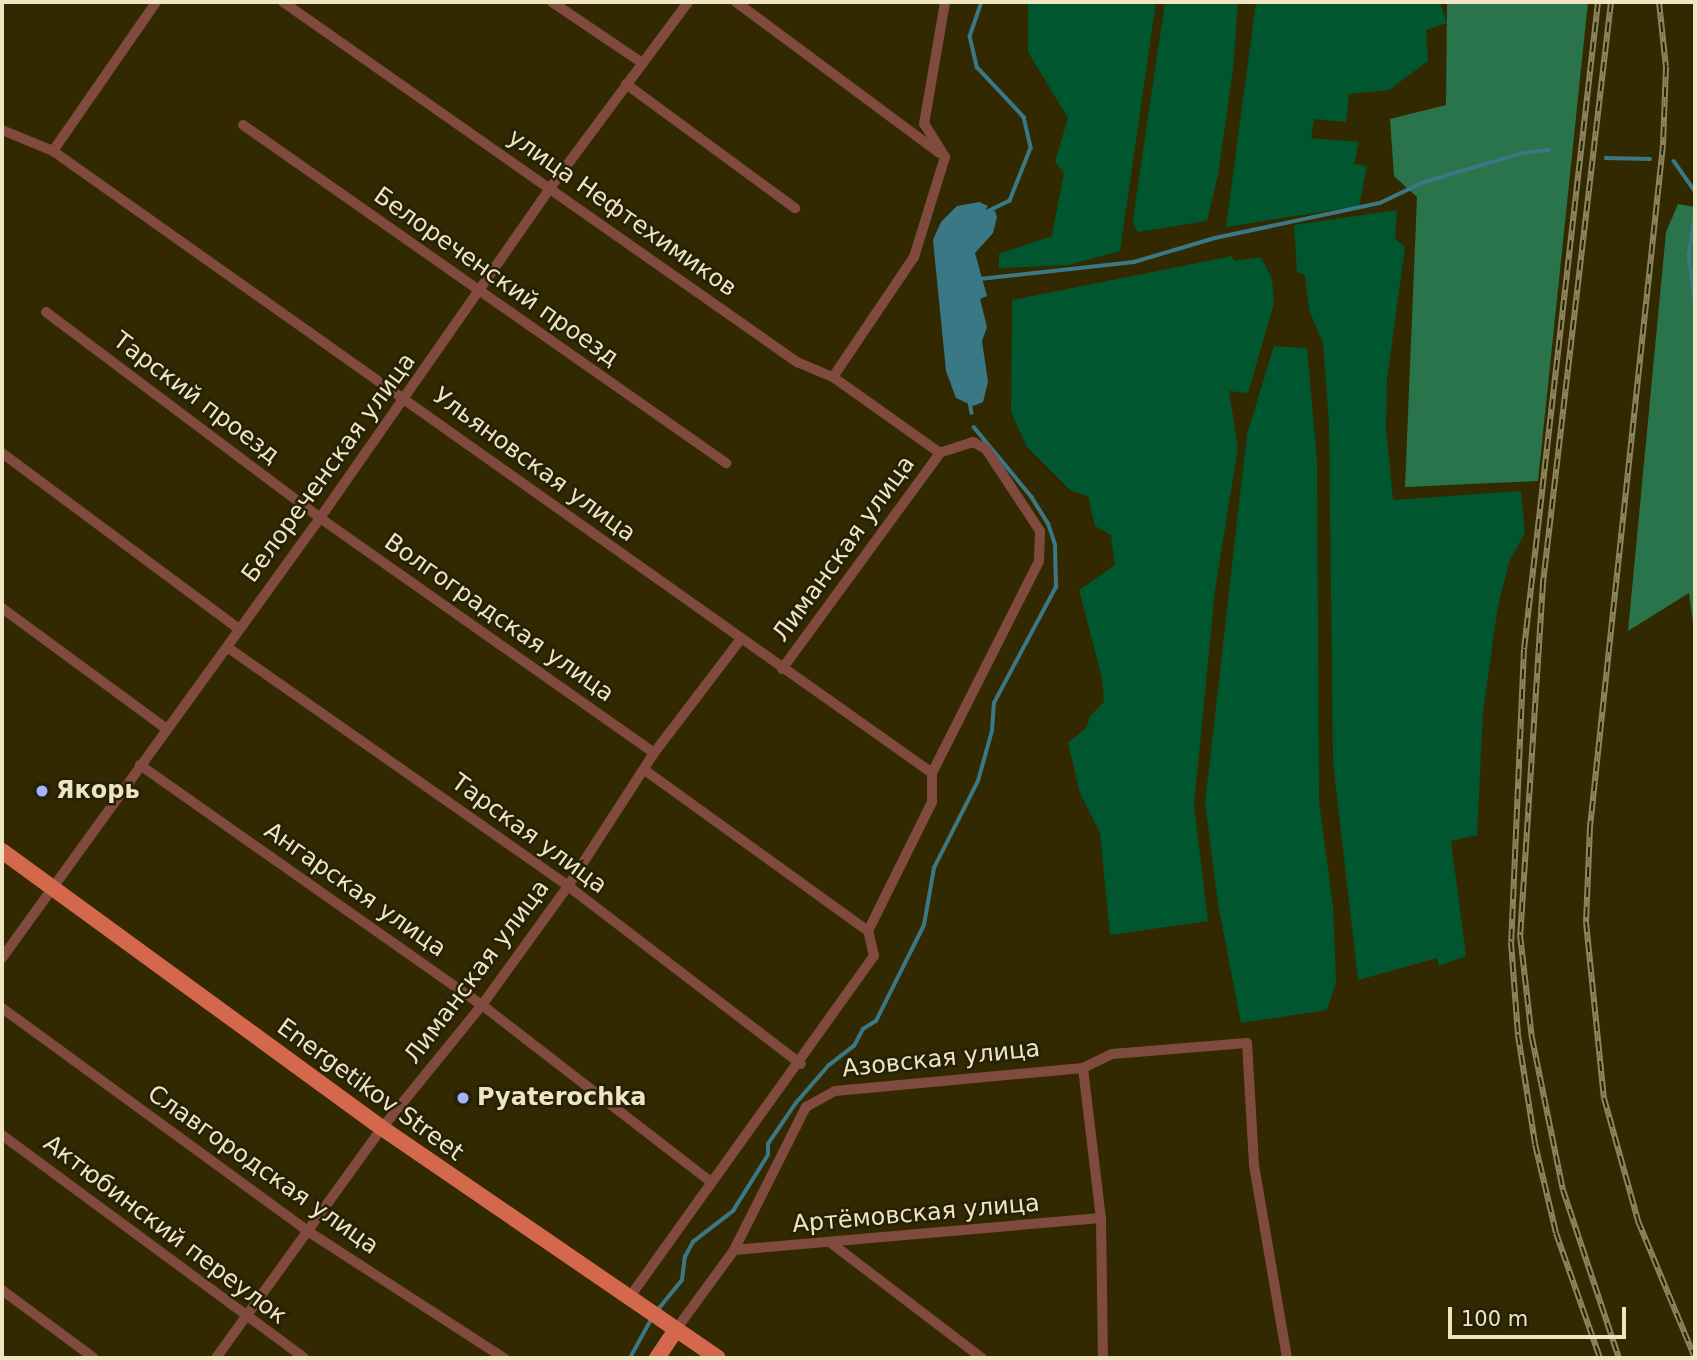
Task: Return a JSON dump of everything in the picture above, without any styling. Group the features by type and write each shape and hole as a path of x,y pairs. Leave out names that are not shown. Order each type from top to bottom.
{"main road":[{"name":"Energetikov Street","path":"2,851 382,1128 670,1328 718,1358"},
{"name":"Азовская улица","path":"657,1358 670,1328"}],"street":[{"path":"53,151 156,2"},
{"name":"улица Нефтехимиков","path":"283,2 797,362 833,377 940,453"},
{"path":"552,2 641,62"},
{"name":"Белореченская улица","path":"2,958 320,518 550,188 688,2"},
{"path":"736,2 946,157"},
{"path":"945,2 924,124 946,157"},
{"path":"626,85 795,208"},
{"name":"Белореченский проезд","path":"243,125 726,463"},
{"name":"Ульяновская улица","path":"2,131 53,151 405,397 740,640 932,773"},
{"path":"833,377 914,257 946,157"},
{"name":"Тарский проезд","path":"46,312 320,518"},
{"path":"634,1302 710,1181 801,1064 874,956 868,931 932,802 932,773 1039,561 1042,545 1040,531 986,449 973,442 940,453"},
{"path":"2,453 239,629"},
{"name":"Лиманская улица","path":"782,669 940,453"},
{"name":"Волгоградская улица","path":"320,518 654,753"},
{"path":"2,608 167,729"},
{"name":"Лиманская улица","path":"216,1358 248,1319 306,1230 382,1128 482,1005 568,886 646,771 654,753 740,640"},
{"name":"Тарская улица","path":"227,647 568,886 801,1064"},
{"name":"Ангарская улица","path":"140,765 482,1005 710,1181"},
{"path":"646,771 868,931"},
{"name":"Славгородская улица","path":"2,1008 306,1230 504,1358"},
{"name":"Азовская улица","path":"670,1328 734,1250 806,1107 835,1091 1083,1068 1112,1054 1247,1043 1254,1164 1287,1358"},
{"path":"1083,1068 1101,1219 1103,1358"},
{"name":"Актюбинский переулок","path":"2,1135 304,1358"},
{"name":"Артёмовская улица","path":"734,1250 1101,1219"},
{"path":"831,1242 982,1358"},
{"path":"2,1290 94,1358"}],"green space":[{"path":"1028,2 1156,2 1120,251 1068,265 999,268 999,254 1052,236 1064,173 1055,162 1068,118 1028,52"},
{"path":"1165,2 1238,2 1233,69 1218,175 1207,221 1138,232 1133,224 1135,205"},
{"path":"1256,2 1440,2 1447,23 1426,30 1428,61 1389,90 1349,94 1346,122 1314,119 1311,138 1359,142 1354,164 1367,166 1359,206 1226,227"},
{"path":"1447,2 1588,2 1538,481 1405,487 1417,197 1394,176 1390,119 1446,105"},
{"path":"1678,204 1695,207 1695,638 1689,593 1628,631 1666,232"},
{"path":"1397,210 1395,239 1405,247 1387,379 1386,428 1393,500 1521,491 1525,533 1510,560 1498,605 1483,712 1477,835 1451,841 1466,956 1439,966 1437,958 1358,980 1333,762 1329,423 1323,343 1309,310 1305,275 1297,272 1294,225"},
{"path":"1232,256 1234,261 1261,257 1272,279 1274,303 1248,393 1229,391 1238,448 1215,590 1194,805 1208,921 1110,935 1100,833 1080,793 1068,743 1087,727 1090,716 1104,702 1102,678 1079,590 1115,565 1111,535 1095,526 1088,496 1071,491 1027,447 1011,412 1012,300"},
{"path":"1274,346 1307,348 1317,461 1319,802 1333,906 1336,982 1327,1010 1241,1023 1218,904 1205,803 1247,434"}],"water":[{"path":"979,202 988,206 984,212 995,211 997,217 993,233 975,253 987,296 980,299 987,327 982,341 988,382 983,402 973,406 956,398 946,371 933,240 941,222 957,206"}],"waterway":[{"path":"982,2 970,36 977,67 1024,117 1031,148 1010,201 983,214"},
{"path":"980,279 1134,262 1215,238 1380,203 1424,182 1523,153 1549,150"},
{"path":"1606,158 1650,159"},
{"path":"1674,161 1695,191"},
{"path":"1695,218 1689,254 1695,301"},
{"path":"970,402 972,413"},
{"path":"656,1312 682,1280 685,1257 693,1242 733,1211 768,1155 768,1144 796,1103 828,1066 854,1046 863,1029 876,1021 924,925 934,868 978,781 992,731 994,703 1056,587 1055,545 1048,524 1032,498 974,428"},
{"path":"630,1358 652,1318"}],"railway":[{"path":"1598,2 1524,649 1511,942 1518,1035 1535,1144 1556,1233 1600,1358"},
{"path":"1611,2 1543,583 1520,935 1532,1038 1563,1190 1619,1358"},
{"path":"1659,2 1666,67 1663,145 1590,827 1586,922 1604,1098 1638,1221 1695,1358"}],"place":[{"name":"Якорь","path":"42,791"},
{"name":"Pyaterochka","path":"463,1098"}]}
